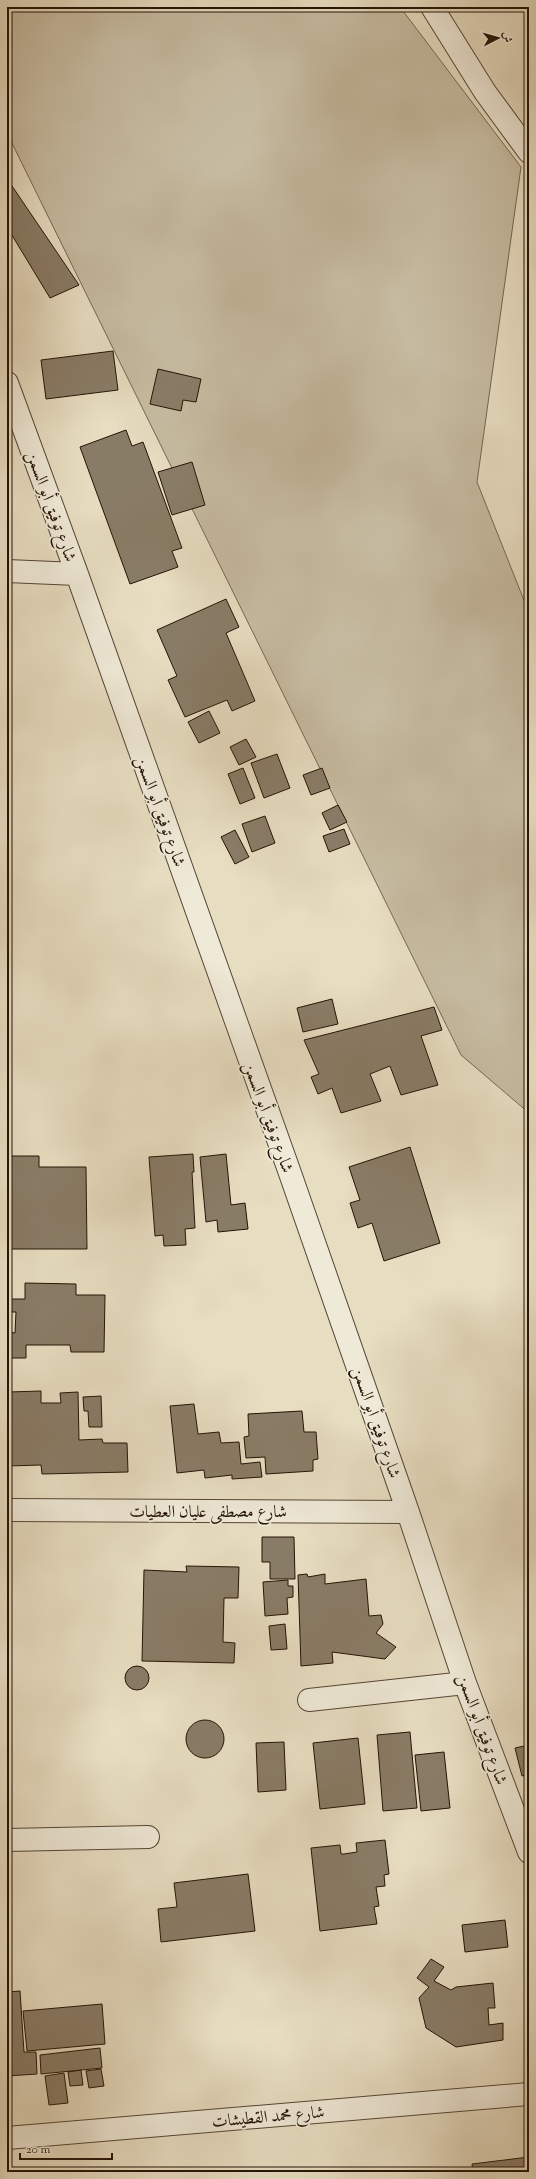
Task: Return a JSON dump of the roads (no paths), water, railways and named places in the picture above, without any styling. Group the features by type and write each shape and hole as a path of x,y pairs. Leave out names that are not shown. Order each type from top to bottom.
{"street":[{"path":"432,7 485,92 529,152"},
{"name":"شارع توفيق أبو السمن","path":"7,383 77,574 408,1512 465,1683 529,1852"},
{"path":"7,571 77,574"},
{"name":"شارع مصطفى عليان العطيات","path":"7,1510 408,1512"},
{"path":"309,1700 465,1683"},
{"path":"7,1840 148,1837"},
{"name":"شارع محمد القطيشات","path":"7,2138 529,2094"}]}
